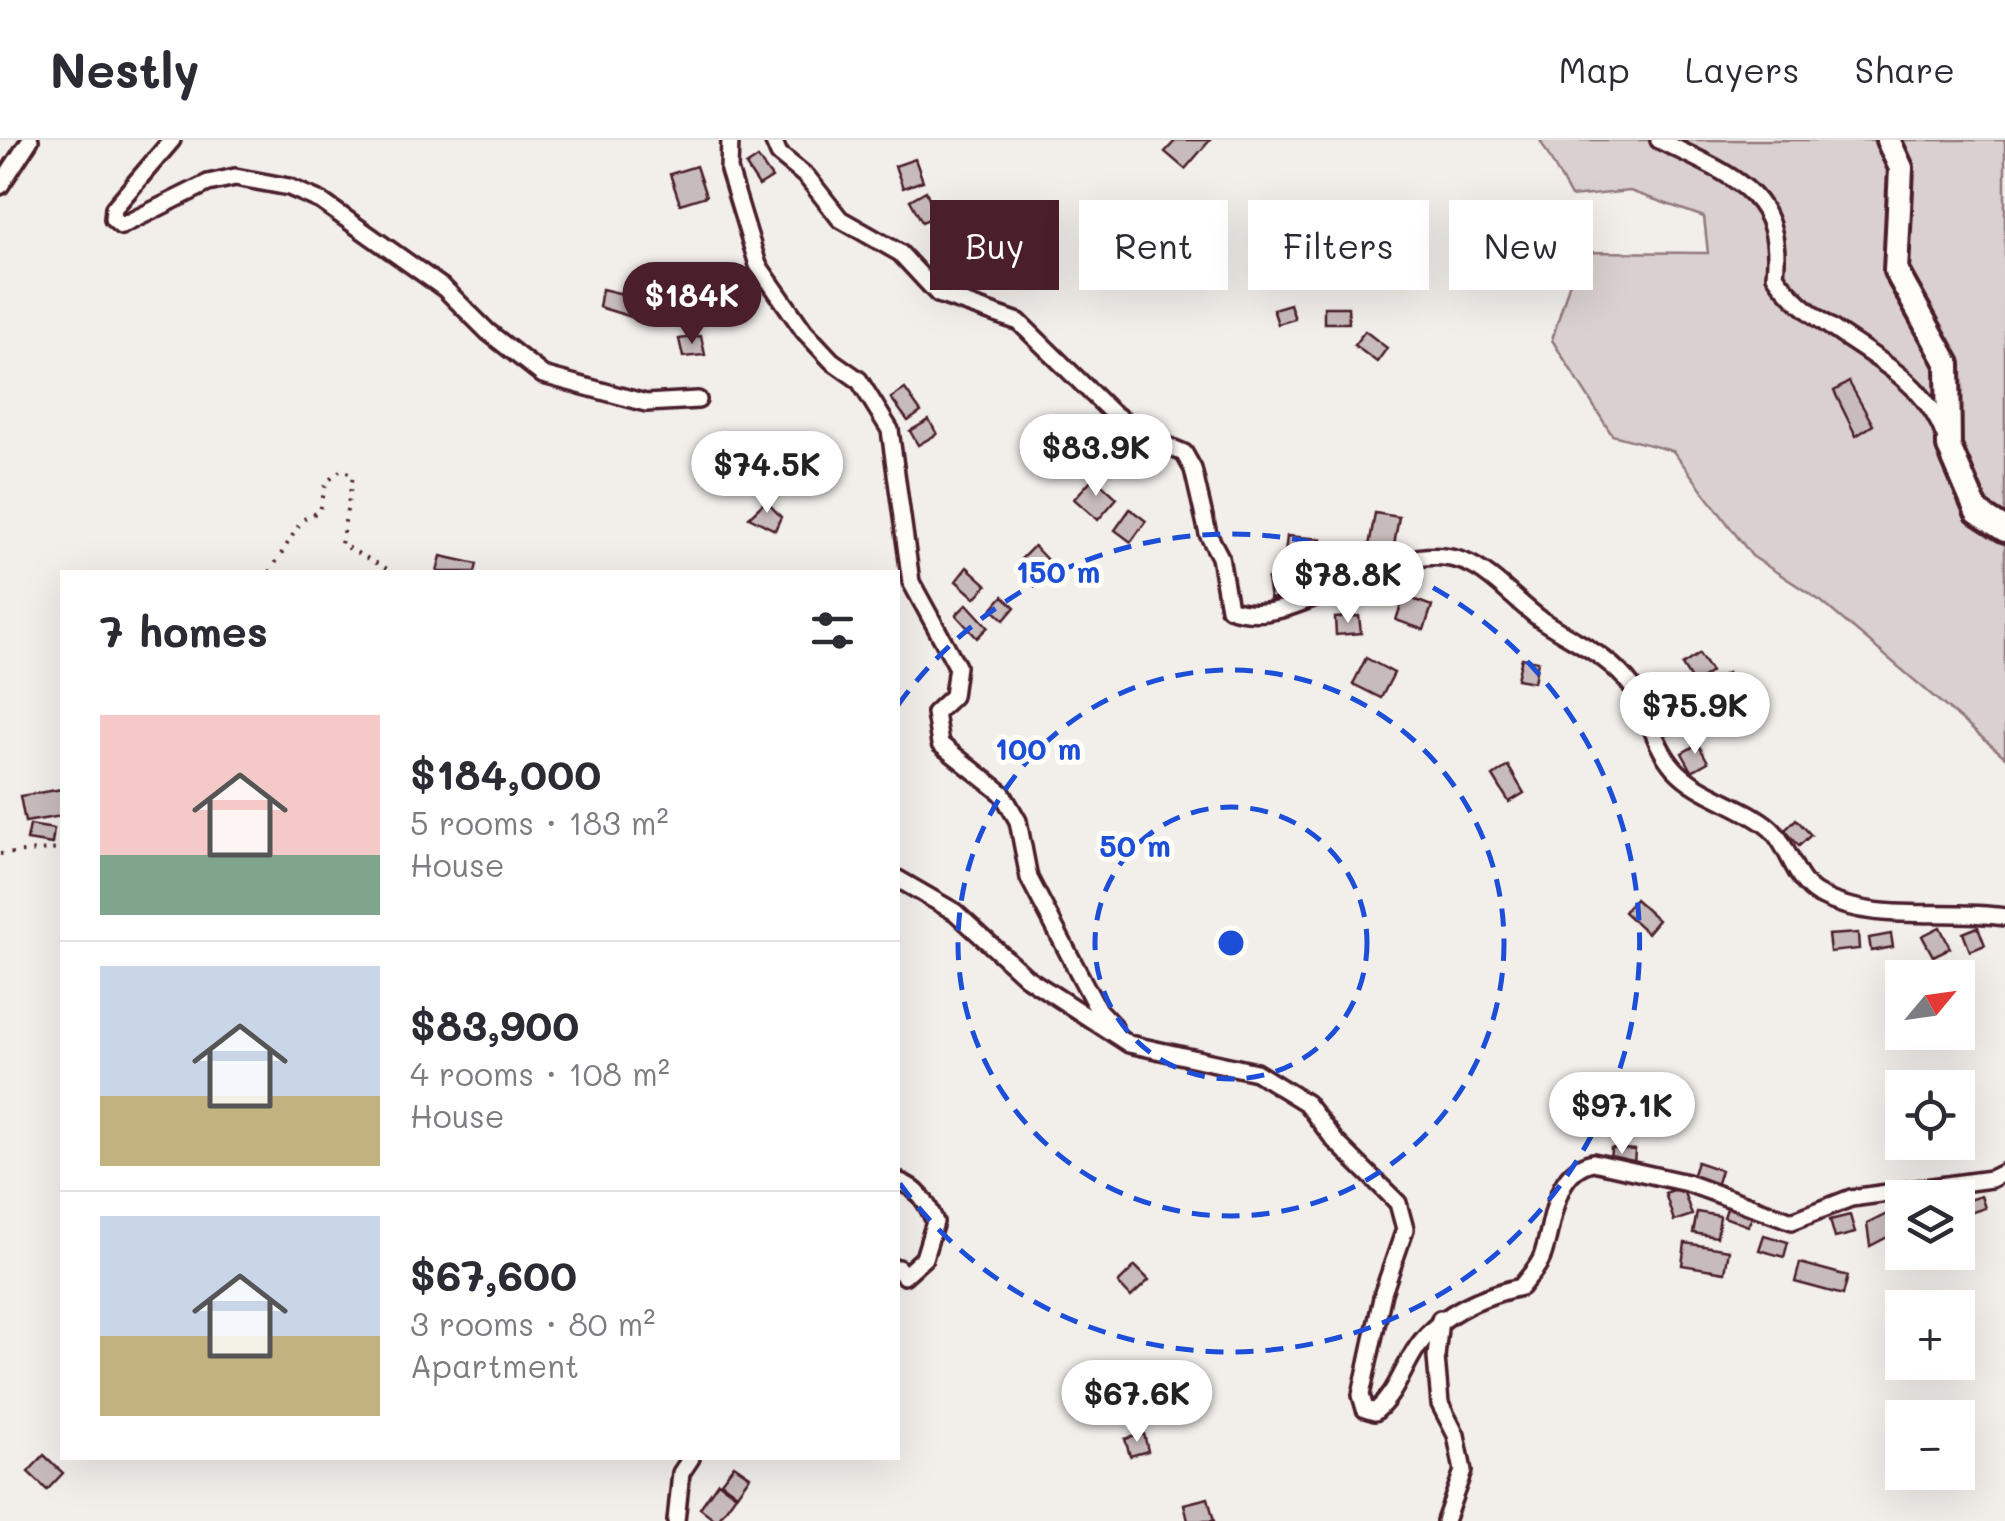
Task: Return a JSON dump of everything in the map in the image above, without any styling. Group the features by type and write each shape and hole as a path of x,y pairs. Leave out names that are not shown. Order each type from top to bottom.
{"main road":[{"path":"1888,140 1902,168 1896,270 1948,364 1948,447 1977,512 2005,530"}],"street":[{"path":"0,186 30,140"},
{"path":"172,140 114,208 113,219 121,226 208,183 235,177 289,186 321,201 445,289 488,332 542,375 646,404 698,400"},
{"path":"729,140 729,170 758,266 804,331 832,360 859,380 890,430 911,582 958,666 954,696 935,713 940,744 1002,793 1018,821 1029,878 1098,1010 1129,1044"},
{"path":"772,140 779,154 808,177 840,219 900,253 938,294 1019,322 1110,411 1146,436 1184,454 1193,469 1208,534 1220,557 1229,608 1250,616 1313,598 1362,576 1434,552 1470,564 1543,621 1611,661 1636,692 1648,728 1676,770 1773,830 1816,894 1868,910 1966,911 2005,918"},
{"path":"1659,140 1734,177 1772,218 1778,245 1775,275 1788,294 1821,322 1914,384 1937,414 1948,447"},
{"path":"900,880 955,912 1026,977 1129,1044 1256,1072 1306,1104 1335,1141 1398,1203 1405,1229 1365,1366 1365,1409 1375,1412 1391,1398 1412,1354 1440,1319 1496,1293 1521,1287 1543,1258 1551,1218 1570,1171 1578,1165 1592,1162 1687,1183 1792,1221 1851,1198 1991,1179 2005,1172"},
{"path":"900,1182 926,1202 935,1222 924,1258 904,1276 900,1271"},
{"path":"1440,1319 1436,1356 1440,1404 1456,1436 1463,1471 1445,1521"},
{"path":"676,1521 681,1473 690,1460"}],"path":[{"path":"271,570 302,520 320,511 326,482 342,469 353,476 342,544 388,570"},
{"path":"0,854 60,849"}],"shaded area":[{"path":"1540,140 2005,140 2005,757 1822,602 1752,556 1673,451 1612,435 1552,340 1567,290 1593,290 1593,252 1708,253 1704,217 1630,191 1571,197"}],"building":[{"path":"1176,140 1210,140 1185,169 1165,152"},
{"path":"758,158 772,178 759,186 746,166"},
{"path":"915,159 923,181 903,188 895,166"},
{"path":"696,166 706,196 680,204 670,174"},
{"path":"926,191 930,219 922,222 910,200"},
{"path":"602,289 636,297 635,318 599,307"},
{"path":"693,295 703,316 684,323 674,303"},
{"path":"1290,304 1295,319 1278,324 1273,309"},
{"path":"1324,307 1348,307 1349,323 1324,323"},
{"path":"1365,331 1387,348 1377,362 1354,345"},
{"path":"701,336 705,355 683,357 679,339"},
{"path":"1849,382 1873,425 1856,436 1834,391"},
{"path":"905,389 921,412 908,421 891,398"},
{"path":"929,420 937,434 918,445 910,431"},
{"path":"1094,477 1117,498 1098,520 1074,499"},
{"path":"766,501 781,517 775,530 749,517"},
{"path":"1130,509 1146,521 1131,542 1115,530"},
{"path":"1375,513 1399,517 1393,551 1369,546"},
{"path":"1287,536 1321,539 1318,566 1284,563"},
{"path":"1034,546 1048,561 1033,576 1018,562"},
{"path":"1357,547 1360,562 1344,565 1341,550"},
{"path":"441,556 477,564 476,570 438,570"},
{"path":"967,567 987,585 975,598 956,581"},
{"path":"1305,574 1307,593 1270,599 1267,579"},
{"path":"1003,596 1015,607 1004,620 992,609"},
{"path":"1404,596 1432,606 1424,630 1396,620"},
{"path":"967,604 988,627 977,638 956,615"},
{"path":"1359,616 1361,633 1336,635 1335,618"},
{"path":"1699,654 1711,672 1694,684 1682,665"},
{"path":"1366,658 1394,673 1381,698 1353,684"},
{"path":"1522,658 1538,661 1534,682 1517,679"},
{"path":"1727,673 1743,700 1723,713 1706,686"},
{"path":"1698,744 1708,762 1692,771 1682,753"},
{"path":"1508,766 1524,793 1509,802 1493,776"},
{"path":"60,789 60,816 25,822 20,796"},
{"path":"1796,819 1811,835 1799,846 1785,830"},
{"path":"30,825 54,829 52,844 27,840"},
{"path":"1635,899 1658,920 1647,933 1624,912"},
{"path":"1940,927 1950,948 1933,956 1922,936"},
{"path":"1978,927 1985,945 1970,951 1963,933"},
{"path":"1858,933 1859,949 1830,952 1828,935"},
{"path":"1891,934 1893,947 1871,951 1869,938"},
{"path":"1611,1148 1635,1150 1634,1165 1610,1163"},
{"path":"1697,1162 1721,1170 1716,1186 1692,1177"},
{"path":"1682,1187 1692,1215 1674,1221 1665,1193"},
{"path":"1981,1196 1985,1208 1975,1211 1975,1198"},
{"path":"1729,1203 1754,1213 1748,1226 1724,1217"},
{"path":"1697,1212 1720,1216 1717,1237 1693,1233"},
{"path":"1850,1215 1855,1233 1835,1238 1830,1220"},
{"path":"1885,1215 1885,1238 1870,1246 1867,1224"},
{"path":"1764,1235 1788,1242 1784,1257 1759,1250"},
{"path":"1685,1243 1729,1250 1725,1272 1682,1265"},
{"path":"1800,1263 1848,1276 1843,1295 1795,1282"},
{"path":"1135,1266 1149,1280 1131,1297 1118,1283"},
{"path":"1144,1434 1148,1451 1130,1456 1125,1439"},
{"path":"44,1455 63,1473 47,1490 28,1472"},
{"path":"734,1465 750,1476 737,1494 721,1482"},
{"path":"718,1482 736,1495 717,1521 700,1508"},
{"path":"1208,1498 1214,1521 1188,1521 1184,1504"}]}
